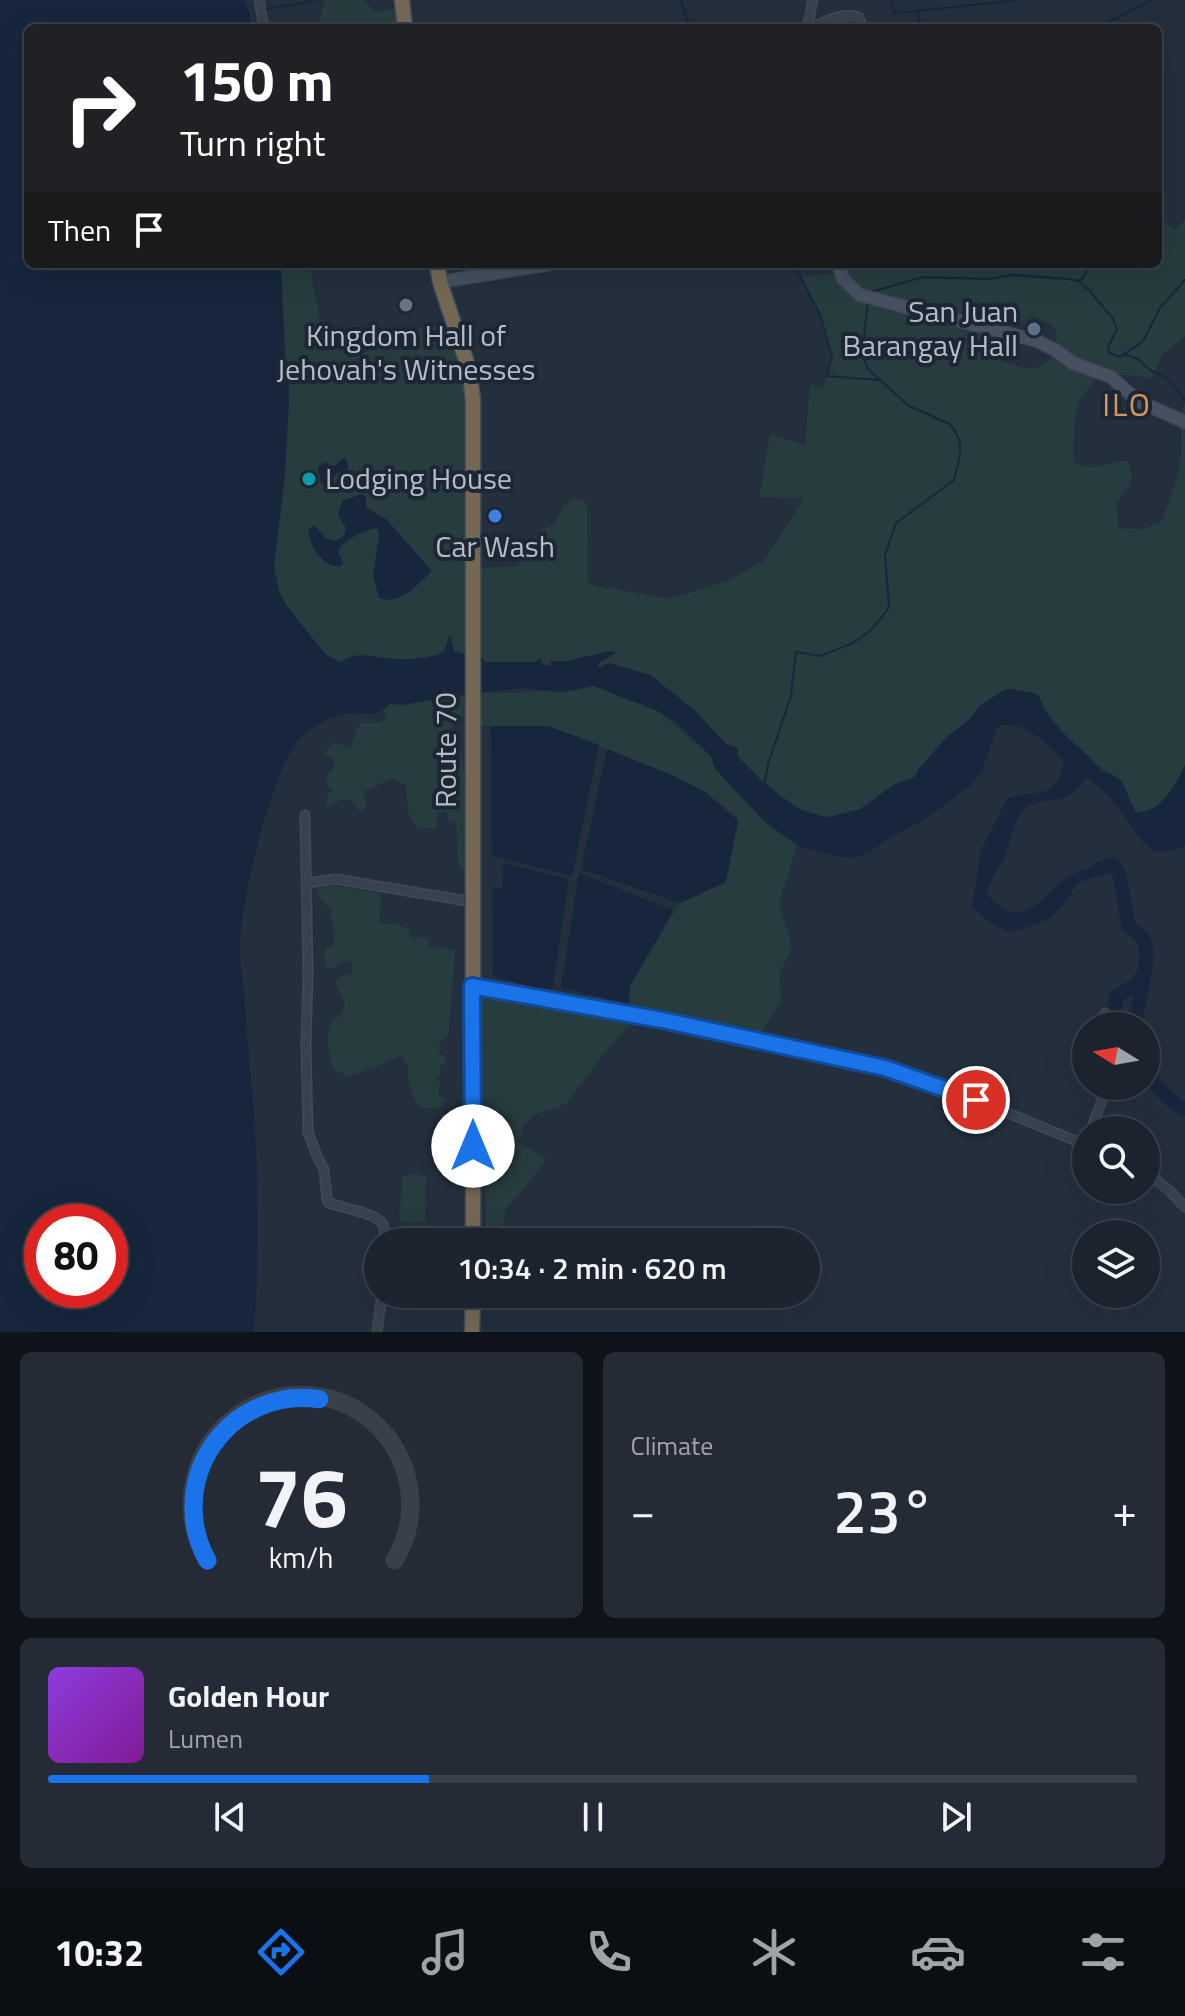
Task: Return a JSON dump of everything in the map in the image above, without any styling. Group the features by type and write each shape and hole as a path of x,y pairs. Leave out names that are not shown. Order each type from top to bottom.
{"highway":[{"path":"402,0 405,24"},
{"name":"Route 70","path":"438,268 469,369 473,400 473,1228"},
{"path":"472,1332 473,1308"}],"street":[{"path":"810,24 813,0"},
{"path":"819,24 850,15 859,17 862,24"},
{"path":"440,282 526,268"},
{"path":"839,268 843,279 860,295 1037,341 1073,363 1111,377 1138,401 1185,422"},
{"path":"305,815 308,1132 324,1169 329,1203 370,1216 381,1222 384,1228"},
{"path":"307,883 335,879 473,902"},
{"path":"472,986 662,1020 885,1068 1072,1138"},
{"path":"1160,1182 1181,1197 1185,1207"},
{"path":"377,1332 380,1308"}],"green space":[{"path":"326,0 363,0 376,12 403,7 405,24 320,24"},
{"path":"1185,219 1185,336 1163,354 1152,378 1099,375 1078,404 1075,420 1074,462 1095,467 1128,461 1132,476 1116,505 1119,528 1141,529 1160,523 1170,498 1178,472 1181,415 1185,403 1185,765 1166,796 1153,808 1136,812 1113,774 1104,770 1070,740 1049,715 1038,694 1004,690 980,706 971,718 947,737 915,777 895,784 860,809 830,817 821,816 799,809 763,782 693,709 650,675 609,664 600,668 597,664 616,653 611,651 553,661 549,666 535,662 485,662 480,656 453,651 449,636 444,653 437,655 392,659 358,655 340,662 325,654 286,605 279,592 274,567 282,505 289,389 281,268 310,268 322,331 344,349 367,352 383,334 454,323 469,369 473,569 516,566 524,559 525,545 554,524 564,505 573,497 587,503 588,584 669,599 730,580 764,561 804,498 759,497 770,435 805,444 810,384 824,388 832,356 820,314 800,276 839,271 839,268 1162,268 1162,221 1175,230","holes":["1035,317 1049,323 1057,333 1053,353 1043,365 1030,368 1001,360 1004,336 1019,323"]},
{"path":"594,686 660,712 711,757 756,811 797,845 779,903 792,948 779,974 781,1001 758,1037 630,1008 630,986 680,903 726,882 738,818 705,792 548,726 480,726 477,693 571,691"},
{"path":"465,696 463,717 453,723 452,732 458,742 465,778 467,876 458,863 456,820 448,822 446,812 437,813 437,828 416,827 408,812 406,786 393,778 362,792 367,806 360,812 351,801 342,799 329,807 326,803 328,793 334,791 326,784 328,774 335,767 333,759 324,754 333,742 350,748 360,723 376,723 388,718 383,712 389,705"},
{"path":"328,885 381,893 379,922 409,929 410,937 428,938 429,947 455,950 449,1030 439,1044 440,1055 445,1055 446,1062 440,1067 441,1076 435,1078 440,1080 438,1096 446,1099 442,1106 427,1109 418,1104 402,1055 348,1076 334,1070 329,1055 328,1032 345,1005 335,982 341,976 352,974 351,961 339,962 335,969 325,966 324,953 327,947 333,946 335,932 330,913 332,908 316,894"},
{"path":"480,996 631,1023 566,1104 534,1115 523,1126 525,1136 516,1141 547,1159 505,1211 502,1228 486,1226 484,1154 492,1153 484,1144"},
{"path":"402,1176 426,1176 425,1223 399,1222"}],"water":[{"path":"0,0 243,0 250,13 250,24 24,24 24,268 281,268 289,389 285,473 274,567 279,592 286,605 325,654 340,662 362,656 422,658 444,652 450,636 454,651 480,656 485,662 535,662 540,658 548,666 552,661 617,652 598,664 599,668 609,663 650,675 693,709 726,744 738,748 737,756 763,782 799,809 821,816 830,817 860,809 895,784 915,777 947,737 971,718 980,706 1004,690 1038,694 1046,712 1059,729 1100,770 1119,779 1136,812 1160,803 1185,765 1185,845 1173,851 1154,852 1111,798 1090,779 1085,778 1079,788 1064,798 1041,801 1026,808 1015,823 1006,854 990,883 987,894 997,905 1016,912 1025,911 1071,876 1093,867 1113,864 1109,871 1078,883 1050,918 1008,932 992,924 972,907 981,849 1007,799 1050,789 1056,783 1064,761 1043,741 1017,726 998,726 982,771 970,786 924,820 871,851 844,858 797,845 765,822 715,769 703,747 675,722 660,712 594,686 561,692 524,688 403,705 391,703 378,713 354,713 329,719 303,735 281,773 252,866 242,923 240,955 257,1180 254,1332 0,1332"},
{"path":"343,458 348,462 347,470 322,484 319,466 326,462 335,466"},
{"path":"362,494 366,497 366,506 386,519 432,571 408,592 394,599 379,598 373,575 379,535 377,528 341,546 338,550 343,564 340,567 327,563 317,554 309,535 309,528 315,526 326,538 336,541 344,536 346,528 338,515 342,501"},
{"path":"491,726 548,726 599,745 572,876 492,856"},
{"path":"607,749 705,792 738,821 726,882 680,903 581,869"},
{"path":"503,863 569,879 552,992 493,976 492,888 502,889"},
{"path":"579,873 673,910 630,986 628,1003 561,988"}],"waterway":[{"path":"263,10 317,0"},
{"path":"681,0 689,24"},
{"path":"891,0 895,13 1021,0"},
{"path":"1104,24 1152,0"},
{"path":"918,11 920,24"},
{"path":"794,268 820,314 832,356 827,376 879,380"},
{"path":"1078,281 1089,268"},
{"path":"874,291 923,277 988,279 1013,275 1078,281 1113,319 1117,329 1108,352 1120,357 1143,341 1160,308 1185,280"},
{"path":"764,785 791,696 796,652 820,656 853,643 870,631 883,616 889,607 885,555 896,523 954,480 959,458 960,445 950,424 909,406 868,369 862,355 868,301"},
{"path":"1124,354 1138,359 1150,370 1167,378 1185,400"},
{"path":"1097,870 1113,864 1120,876 1129,928 1144,941 1145,970 1138,1012"},
{"path":"1115,1012 1116,996 1134,986 1142,976"},
{"path":"1160,1089 1185,1109"}],"place":[{"name":"Kingdom Hall of Jehovah's Witnesses","path":"406,305"},
{"name":"San Juan Barangay Hall","path":"1034,329"},
{"name":"Lodging House","path":"309,479"},
{"name":"Car Wash","path":"495,516"}],"district":[{"name":"ILO","path":"1127,405"}],"route":[{"path":"473,1146 472,986 662,1020 885,1068 976,1100"}]}
